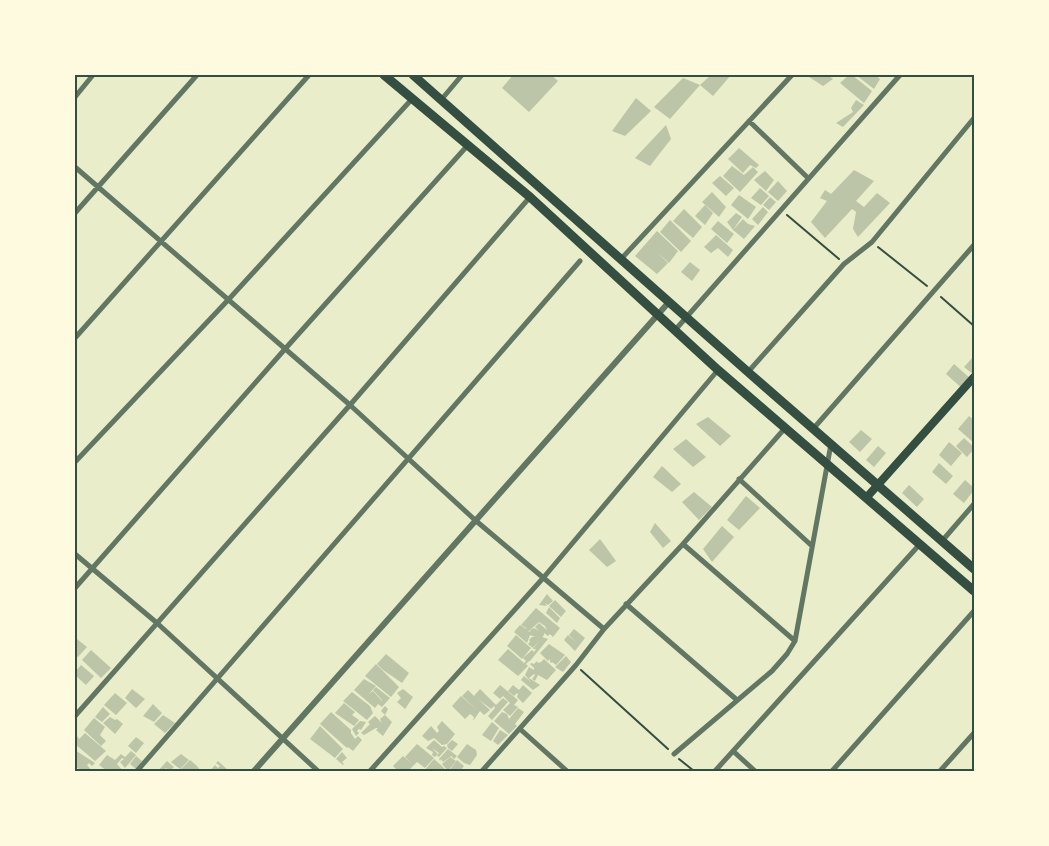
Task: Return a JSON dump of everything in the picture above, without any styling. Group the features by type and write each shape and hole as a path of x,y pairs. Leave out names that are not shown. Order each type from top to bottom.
{"main road":[{"path":"384,75 530,197 626,286 676,329 718,370 827,462 974,591"},
{"path":"413,75 748,372 974,569"},
{"path":"626,286 637,273"},
{"path":"700,352 712,340"},
{"path":"867,497 974,377"}],"street":[{"path":"75,97 93,75"},
{"path":"75,213 197,75"},
{"path":"75,338 309,75"},
{"path":"441,100 462,75"},
{"path":"621,259 792,75"},
{"path":"676,329 900,75"},
{"path":"75,462 229,299 412,99"},
{"path":"748,372 844,264 872,242 974,118"},
{"path":"749,121 808,178"},
{"path":"75,588 285,349 469,145"},
{"path":"75,167 350,405 475,520 604,629"},
{"path":"75,716 350,405 530,197"},
{"path":"813,429 974,246"},
{"path":"137,771 580,261"},
{"path":"254,771 669,302"},
{"path":"370,771 544,577 718,370"},
{"path":"482,771 576,665 626,604 683,544 786,427"},
{"path":"674,754 780,663 795,641 831,444"},
{"path":"739,480 812,546"},
{"path":"942,541 974,504"},
{"path":"683,544 795,641"},
{"path":"715,771 920,544"},
{"path":"75,554 157,623 318,771"},
{"path":"626,604 737,700"},
{"path":"832,771 974,611"},
{"path":"520,729 567,771"},
{"path":"940,771 974,733"},
{"path":"732,751 755,771"}],"path":[{"path":"780,209 844,264"},
{"path":"872,242 974,326"},
{"path":"576,665 694,771"}],"building":[{"path":"513,75 551,75 558,81 529,112 502,88"},
{"path":"711,75 731,75 713,96 700,85"},
{"path":"806,75 828,75 833,79 823,86"},
{"path":"849,75 852,75 872,91 864,103 840,83"},
{"path":"856,75 875,75 880,79 874,89"},
{"path":"683,78 700,85 670,119 654,107"},
{"path":"636,98 651,111 625,136 612,131"},
{"path":"856,100 864,105 843,127 836,123 853,112 851,108"},
{"path":"666,125 671,139 650,166 635,158"},
{"path":"739,148 759,165 756,168 750,165 743,173 728,159"},
{"path":"732,166 744,175 753,167 758,172 740,192 723,176"},
{"path":"854,170 874,181 856,201 864,207 877,193 890,203 858,237 853,229 856,212 852,209 825,238 811,222 827,201 820,198 825,190 831,194"},
{"path":"765,171 774,180 766,191 754,180"},
{"path":"720,176 734,188 726,196 712,183"},
{"path":"778,181 787,191 778,201 768,192"},
{"path":"760,188 769,196 761,205 751,198"},
{"path":"712,192 726,207 719,217 702,202"},
{"path":"739,195 756,207 748,219 731,205"},
{"path":"770,197 776,202 769,210 763,205"},
{"path":"705,205 713,213 705,225 695,216"},
{"path":"763,207 768,212 758,225 752,219"},
{"path":"684,209 702,227 693,238 673,221"},
{"path":"736,213 742,217 733,230 727,222"},
{"path":"743,219 748,224 755,226 744,239 733,230"},
{"path":"670,220 691,241 681,252 660,232"},
{"path":"718,221 734,234 727,243 711,229"},
{"path":"657,231 678,251 669,263 657,252 668,263 657,274 635,256"},
{"path":"716,235 733,250 728,257 718,248 711,253 704,247"},
{"path":"690,262 700,270 692,281 681,272"},
{"path":"974,356 974,375 964,367"},
{"path":"954,364 971,379 963,389 946,374"},
{"path":"969,416 974,420 974,443 958,429"},
{"path":"708,417 731,436 720,446 696,424"},
{"path":"861,430 872,439 860,452 849,442"},
{"path":"964,438 974,447 967,457 956,446"},
{"path":"686,439 706,457 693,467 673,449"},
{"path":"949,442 962,453 951,466 939,455"},
{"path":"878,446 886,453 874,467 866,460"},
{"path":"939,463 953,476 946,484 932,472"},
{"path":"662,466 681,484 672,492 653,477"},
{"path":"965,480 974,490 964,503 953,494"},
{"path":"909,485 924,499 917,507 902,493"},
{"path":"694,492 712,507 699,520 682,502"},
{"path":"746,496 760,508 739,530 727,520"},
{"path":"655,523 671,541 663,548 650,532"},
{"path":"722,526 734,537 712,562 703,549"},
{"path":"600,539 616,561 607,567 589,550"},
{"path":"547,594 553,601 548,605 545,603 547,606 539,605"},
{"path":"555,600 566,611 561,617 549,606"},
{"path":"549,607 560,618 557,623 546,613"},
{"path":"536,608 560,628 553,637 550,634 548,636 544,633 533,648 528,644 532,637 535,637 530,635 527,643 514,632 520,625 524,629 530,630 521,625","holes":["539,622 547,630 539,623 535,627 539,631 534,628 530,630"]},
{"path":"574,629 585,638 575,651 564,640 568,635 577,643 569,635"},
{"path":"516,635 531,648 522,659 507,646"},
{"path":"542,637 548,639 518,676 498,660 508,649 524,663 526,661 523,658 532,650 534,652 536,649 533,649"},
{"path":"77,639 87,647 78,657 75,655 75,642"},
{"path":"549,644 565,655 556,665 550,662 550,659 548,661 540,653"},
{"path":"91,650 111,668 101,678 82,660"},
{"path":"386,654 409,673 402,683 377,664"},
{"path":"566,656 571,662 563,672 555,667"},
{"path":"544,659 556,670 547,680 538,675 535,681 532,679 534,674 529,678 540,685 533,690 521,680 524,676 531,682 525,675 529,667 534,670 530,664 534,664 537,661 538,663 541,662"},
{"path":"376,664 399,687 391,697 365,676"},
{"path":"81,665 94,676 86,685 75,675 75,672"},
{"path":"364,679 376,686 369,694 373,691 382,701 373,690 376,687 390,698 382,707 378,704 375,708 354,690"},
{"path":"500,685 518,700 514,705 518,707 510,716 503,710 510,703 503,696 500,699 493,693"},
{"path":"513,685 519,690 523,685 532,693 523,703 517,697 517,693 514,696 508,691"},
{"path":"132,689 145,699 136,708 125,698"},
{"path":"403,689 413,697 405,709 397,702 401,698 397,693"},
{"path":"480,689 496,705 503,698 508,702 492,720 488,716 495,708 494,706 491,709 478,699 490,710 484,715 480,711 473,721 474,717 470,714 465,719 452,706 461,696 478,711 462,696 468,690 474,696"},
{"path":"352,692 370,706 373,713 367,720 343,701"},
{"path":"115,693 127,703 116,715 104,705"},
{"path":"344,703 355,712 352,715 359,720 354,726 335,713"},
{"path":"153,704 162,713 154,722 143,716"},
{"path":"385,706 388,709 385,715 381,711"},
{"path":"103,707 110,714 102,722 95,717"},
{"path":"518,708 524,712 515,724 517,726 509,734 494,721 502,712 507,714 509,719 505,724"},
{"path":"331,712 351,730 355,739 358,736 362,740 353,751 320,724"},
{"path":"163,715 175,723 165,733 154,724"},
{"path":"385,715 392,722 383,736 376,730 378,728 364,735 361,733 370,724 368,722 375,716 382,723 380,719"},
{"path":"110,717 115,720 117,719 123,724 115,734 103,723"},
{"path":"94,718 105,727 100,735 106,741 101,746 84,730"},
{"path":"360,721 366,722 361,730 357,731 359,733 356,736 352,729"},
{"path":"442,721 455,734 447,744 442,745 434,738 428,741 422,736 431,726 437,733 439,731 437,727"},
{"path":"492,722 499,728 491,741 482,735"},
{"path":"320,726 343,749 335,758 310,739"},
{"path":"500,730 508,735 498,745 493,741"},
{"path":"85,733 106,751 95,761 75,744 77,736 79,739"},
{"path":"136,737 144,743 136,753 128,746"},
{"path":"434,740 442,747 447,748 439,757 437,756 439,753 432,748 438,754 435,757 432,755 433,752 426,748"},
{"path":"452,740 458,744 452,751 447,745"},
{"path":"417,744 434,758 425,768 417,762 414,765 405,757"},
{"path":"467,744 476,750 477,755 470,765 457,757"},
{"path":"448,749 457,756 454,759 451,756 443,762 441,759 440,761 439,759"},
{"path":"75,750 95,763 92,766 89,763 87,765 92,771 82,771 75,766"},
{"path":"131,751 136,755 125,768 120,762 124,759 122,758 117,764 123,771 107,771 99,765 107,755 115,760 121,754 125,757"},
{"path":"342,752 347,758 342,762 343,765 336,759"},
{"path":"181,754 189,760 180,769 171,762"},
{"path":"136,756 142,761 136,769 130,764"},
{"path":"403,756 414,765 408,771 398,771 393,766"},
{"path":"450,757 456,761 448,771 442,764"},
{"path":"434,759 442,766 446,771 424,771"},
{"path":"190,760 196,765 201,771 180,770"},
{"path":"457,760 464,766 460,771 449,771"},
{"path":"167,761 174,767 170,771 166,768 163,771 158,771"},
{"path":"218,761 229,771 210,771 215,765 218,768 220,766 216,763"}]}
